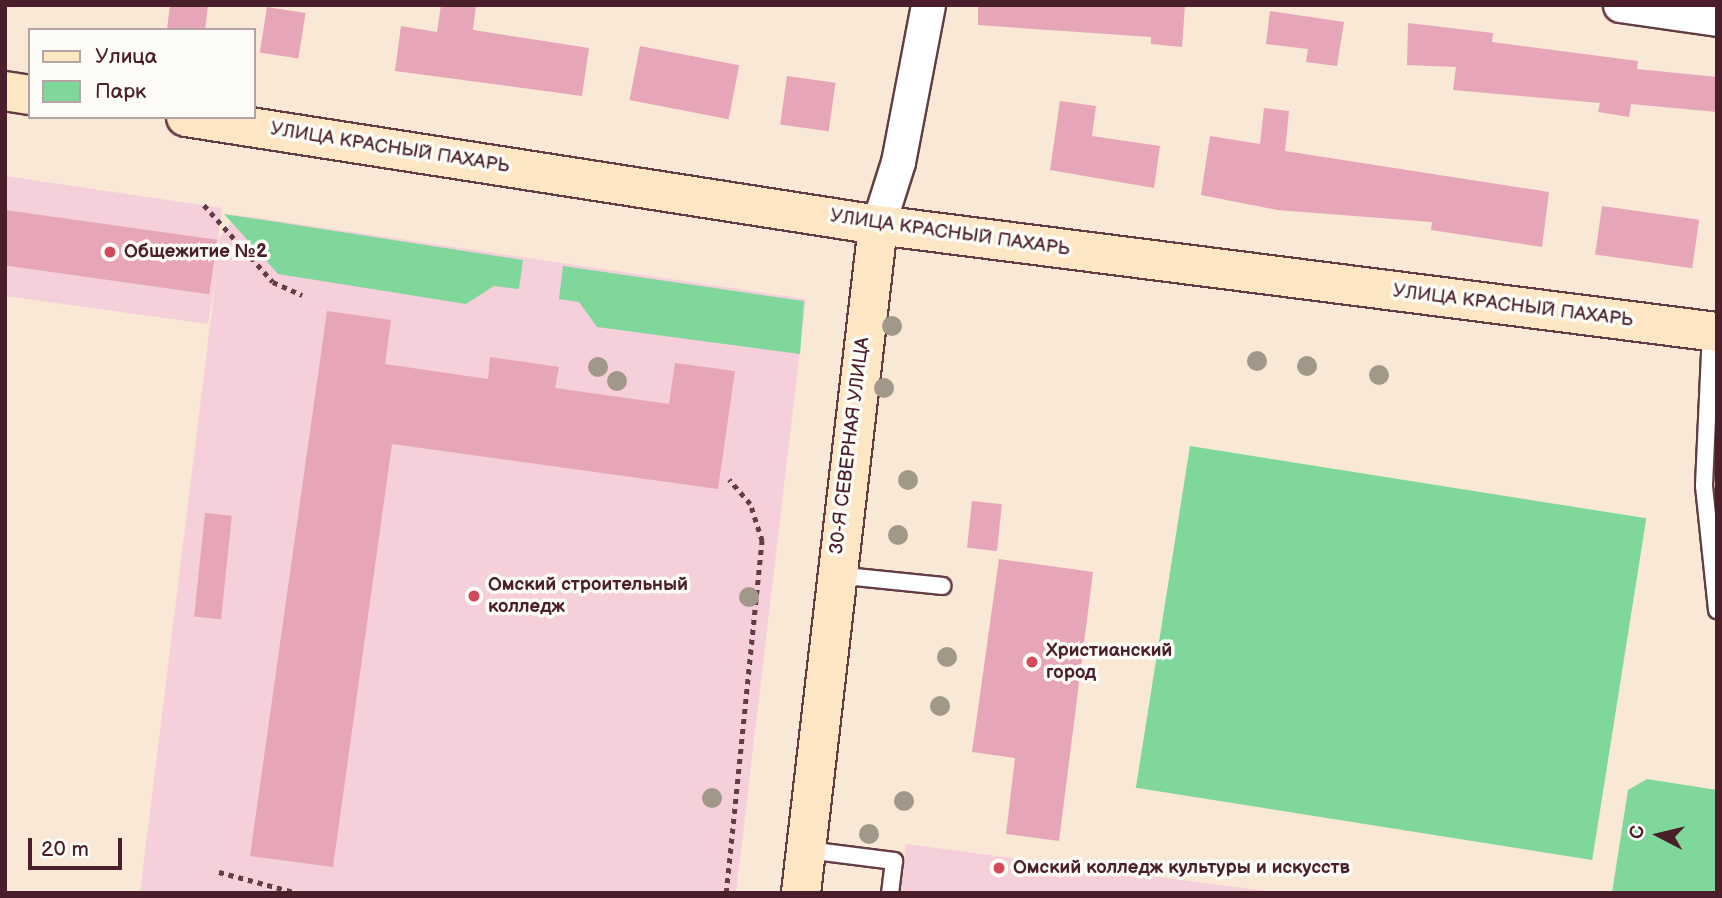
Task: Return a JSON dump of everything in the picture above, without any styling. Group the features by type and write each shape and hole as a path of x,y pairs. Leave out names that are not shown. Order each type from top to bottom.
{"street":[{"name":"30-Я СЕВЕРНАЯ УЛИЦА","path":"801,893 835,574 877,225 898,162 928,5"},
{"path":"1620,5 1717,19"},
{"path":"5,91 28,95"},
{"name":"УЛИЦА КРАСНЫЙ ПАХАРЬ","path":"199,119 877,225 1714,332"}],"lane":[{"path":"1714,332 1710,486 1717,610"},
{"path":"835,574 942,586"},
{"path":"807,850 894,861 890,893"}],"path":[{"path":"204,205 273,282 302,295"},
{"path":"726,893 762,541 750,504 729,481"},
{"path":"219,872 298,893"}],"shaded area":[{"name":"Омский строительный колледж","path":"5,176 222,208 218,239 237,215 806,299 736,893 140,893 217,269 208,324 5,296"},
{"name":"Омский колледж культуры и искусств","path":"906,844 1281,893 900,893"}],"green space":[{"path":"224,214 523,260 519,289 494,286 466,304 278,274"},
{"path":"563,266 804,301 800,354 597,327 579,302 559,299"},
{"path":"1190,446 1646,518 1592,860 1136,788"},
{"path":"1647,779 1717,790 1717,893 1612,893 1628,790"}],"building":[{"path":"170,5 208,5 205,28 167,28"},
{"path":"441,5 476,5 473,30 589,48 582,96 395,71 401,26 437,32"},
{"path":"978,5 1185,5 1182,47 1151,44 1151,37 978,25"},
{"path":"267,7 306,13 298,59 260,52"},
{"path":"1270,11 1344,22 1337,66 1306,62 1308,49 1266,44"},
{"path":"1408,23 1493,33 1492,42 1638,61 1637,69 1717,77 1717,112 1631,104 1629,117 1598,112 1600,103 1453,90 1456,67 1407,65"},
{"path":"640,46 739,65 729,119 630,100"},
{"path":"787,76 836,83 829,131 780,125"},
{"path":"1060,101 1096,106 1092,136 1160,146 1154,188 1050,170"},
{"path":"1264,108 1289,111 1285,151 1549,192 1542,247 1431,230 1432,222 1277,210 1201,195 1210,136 1260,144"},
{"path":"1602,206 1699,220 1692,268 1595,255"},
{"name":"Общежитие №2","path":"5,210 217,240 209,294 5,266"},
{"path":"327,311 391,320 385,364 488,379 490,357 559,367 555,388 669,404 675,363 735,371 718,489 392,444 333,867 250,856"},
{"path":"972,501 1002,504 997,551 967,548"},
{"path":"205,513 232,516 221,619 194,616"},
{"name":"Христианский город","path":"999,559 1093,572 1059,841 1006,834 1015,758 972,752"}],"place":[{"name":"Общежитие №2","path":"110,252"},
{"name":"Омский строительный колледж","path":"474,596"},
{"name":"Христианский город","path":"1032,662"},
{"name":"Омский колледж культуры и искусств","path":"999,868"}]}
